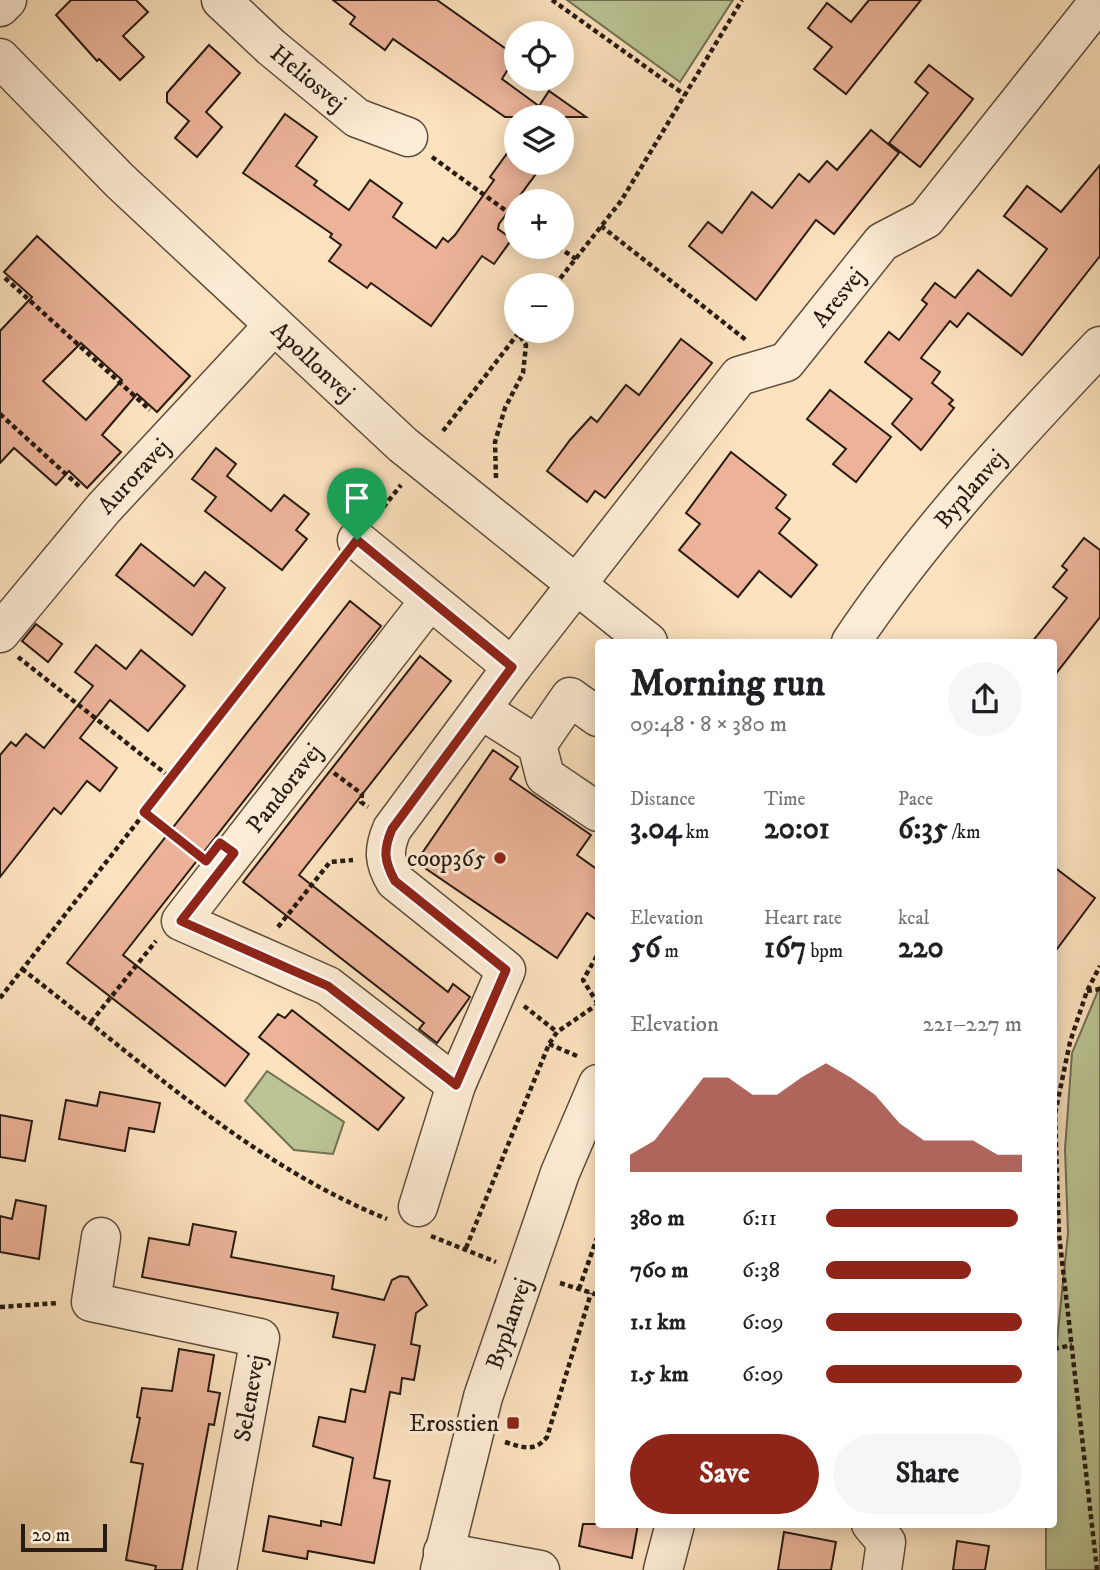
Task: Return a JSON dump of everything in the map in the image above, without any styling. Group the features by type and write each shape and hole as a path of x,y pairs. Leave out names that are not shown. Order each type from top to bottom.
{"street":[{"path":"0,7 7,0"},
{"name":"Heliosvej","path":"221,0 271,47 357,118 408,137"},
{"name":"Aresvej","path":"739,376 786,362 882,242 926,219 1100,0"},
{"name":"Apollonvej","path":"0,58 120,181 402,445 644,639"},
{"name":"Auroravej","path":"5,642 103,509 273,326"},
{"name":"Byplanvej","path":"853,639 880,600 988,464 1100,346"},
{"path":"413,1221 456,1085 506,970 395,881 385,857 385,847 392,829 483,710 512,667 739,376"},
{"path":"357,540 512,667"},
{"name":"Pandoravej","path":"181,921 430,600"},
{"path":"537,745 570,697 595,715"},
{"path":"483,710 537,745 545,776 595,810"},
{"path":"181,921 328,986 456,1085"},
{"name":"Byplanvej","path":"442,1561 483,1397 561,1173 588,1070"},
{"path":"91,1303 101,1237"},
{"name":"Selenevej","path":"91,1303 260,1338 217,1570"},
{"path":"663,1570 674,1528"},
{"path":"874,1528 886,1542 882,1570"},
{"path":"442,1561 540,1570"}],"path":[{"path":"552,0 685,95"},
{"path":"565,273 621,201 742,0"},
{"path":"408,137 447,170 504,210"},
{"path":"601,226 749,343 739,376"},
{"path":"5,278 174,432"},
{"path":"443,431 511,343"},
{"path":"475,505 496,479 495,442 505,408 523,373 525,343"},
{"path":"0,414 103,509"},
{"path":"0,998 401,485"},
{"path":"5,642 171,778"},
{"path":"361,802 362,794"},
{"path":"144,812 206,861 220,843 234,853"},
{"path":"257,954 330,862 385,857"},
{"path":"91,1022 160,936 181,921"},
{"path":"595,959 583,980 595,999"},
{"path":"1057,1104 1070,1042 1087,991 1100,966"},
{"path":"22,969 213,1119 277,1162 361,1209 413,1221 496,1262"},
{"path":"1087,991 1100,989"},
{"path":"466,1248 549,1044 557,1032 595,1006"},
{"path":"549,1044 588,1070"},
{"path":"1057,1174 1059,1234 1097,1570"},
{"path":"579,1289 595,1244"},
{"path":"560,1283 595,1294"},
{"path":"502,1441 530,1449 540,1446 547,1437 592,1293"},
{"path":"0,1307 10,1304 91,1303"},
{"path":"1057,1348 1072,1345"}],"green space":[{"path":"567,0 733,0 680,82"},
{"path":"1100,986 1100,1570 1046,1570 1046,1528 1057,1528 1057,1341 1068,1233 1065,1149 1072,1053"},
{"path":"267,1071 344,1122 333,1154 294,1150 245,1101"}],"building":[{"path":"71,0 136,0 148,12 123,36 144,57 120,80 99,59 97,61 56,15"},
{"path":"333,0 437,0 504,47 504,91 518,91 538,105 504,105 504,116 393,39 385,50 350,24 355,17"},
{"path":"869,0 921,0 846,94 814,69 832,47 808,28 827,3 851,22"},
{"path":"209,45 240,73 206,112 222,127 197,157 175,138 189,121 167,102 167,93"},
{"path":"929,65 973,99 920,167 889,143 928,93 915,82"},
{"path":"549,91 569,105 540,105"},
{"path":"574,109 586,117 574,117"},
{"path":"285,114 317,137 296,166 317,181 314,185 349,210 370,180 402,203 393,217 436,248 443,238 448,242 455,235 494,180 490,177 504,158 504,175 535,175 525,189 504,189 504,217 498,229 504,233 504,250 494,264 482,256 431,326 371,283 367,288 329,261 341,245 330,237 332,234 243,173"},
{"path":"871,130 899,153 834,234 816,220 756,300 689,246 708,222 722,233 752,192 772,208 799,174 809,182 827,161 837,170"},
{"path":"1100,165 1100,256 1022,355 968,313 957,327 950,321 921,358 940,372 932,383 953,400 949,404 954,408 921,450 892,424 912,399 865,362 889,332 899,340 927,304 922,300 935,283 955,298 978,270 1011,296 1047,249 1004,216 1027,186 1061,212"},
{"path":"37,236 190,376 157,412 137,394 102,435 121,452 87,488 69,471 56,485 14,448 0,463 0,331 32,297 4,272","holes":["81,343 122,380 86,420 43,381"]},
{"path":"681,339 712,363 605,498 595,491 587,502 547,471 591,417 597,422 626,385 639,395"},
{"path":"830,390 891,437 856,482 833,464 846,449 807,419"},
{"path":"216,448 236,464 227,476 271,511 284,495 309,514 296,530 307,539 282,570 205,511 216,497 192,479"},
{"path":"731,452 786,495 776,508 790,519 779,533 817,565 791,597 759,571 738,597 679,550 700,524 686,513"},
{"path":"1084,538 1100,550 1100,617 1057,672 1057,639 1034,639 1067,598 1053,587 1067,570 1062,566"},
{"path":"141,544 194,586 205,572 225,588 192,635 116,575"},
{"path":"350,601 381,626 123,955 249,1054 225,1086 67,963"},
{"path":"36,624 62,644 48,662 22,641"},
{"path":"96,645 126,669 141,650 185,686 148,731 110,700 80,738 117,768 100,791 87,781 61,814 54,808 0,877 0,755 11,742 16,746 26,734 44,748 93,686 75,672"},
{"path":"420,656 451,681 299,875 448,992 453,984 470,997 437,1043 419,1029 424,1023 243,882"},
{"name":"coop365","path":"493,750 518,767 510,779 591,835 577,855 595,868 595,919 587,913 557,958 416,862"},
{"path":"1057,869 1095,898 1057,949"},
{"path":"292,1010 404,1098 378,1130 259,1037 278,1014 285,1018"},
{"path":"100,1092 160,1103 154,1132 129,1128 125,1151 59,1139 66,1100 97,1106"},
{"path":"0,1115 32,1121 25,1161 0,1157"},
{"path":"16,1200 46,1206 39,1259 0,1252 0,1216 12,1219"},
{"path":"193,1224 236,1232 231,1257 334,1276 332,1289 384,1300 392,1280 400,1276 408,1277 427,1305 416,1313 411,1344 420,1346 414,1380 402,1378 400,1394 390,1392 374,1478 390,1481 374,1563 308,1551 307,1559 263,1551 269,1516 321,1526 321,1521 341,1525 353,1458 313,1446 319,1417 345,1422 351,1389 365,1392 375,1345 333,1337 338,1313 142,1277 149,1238 189,1245"},
{"path":"179,1349 214,1355 208,1391 220,1393 214,1425 209,1424 182,1570 155,1570 156,1566 126,1560 143,1464 131,1462 140,1418 137,1417 142,1388 172,1391"},
{"path":"583,1524 595,1524 595,1528 637,1528 632,1558 579,1546"},
{"path":"784,1532 836,1542 831,1570 778,1570"},
{"path":"957,1541 989,1546 985,1570 953,1570"}],"place":[{"name":"coop365","path":"500,858"},
{"name":"Erosstien","path":"513,1423"}],"route":[{"path":"357,540 512,667 483,710 392,829 385,847 386,866 395,881 506,970 456,1085 328,986 181,921 234,853 220,843 206,861 144,812 357,540"}]}
